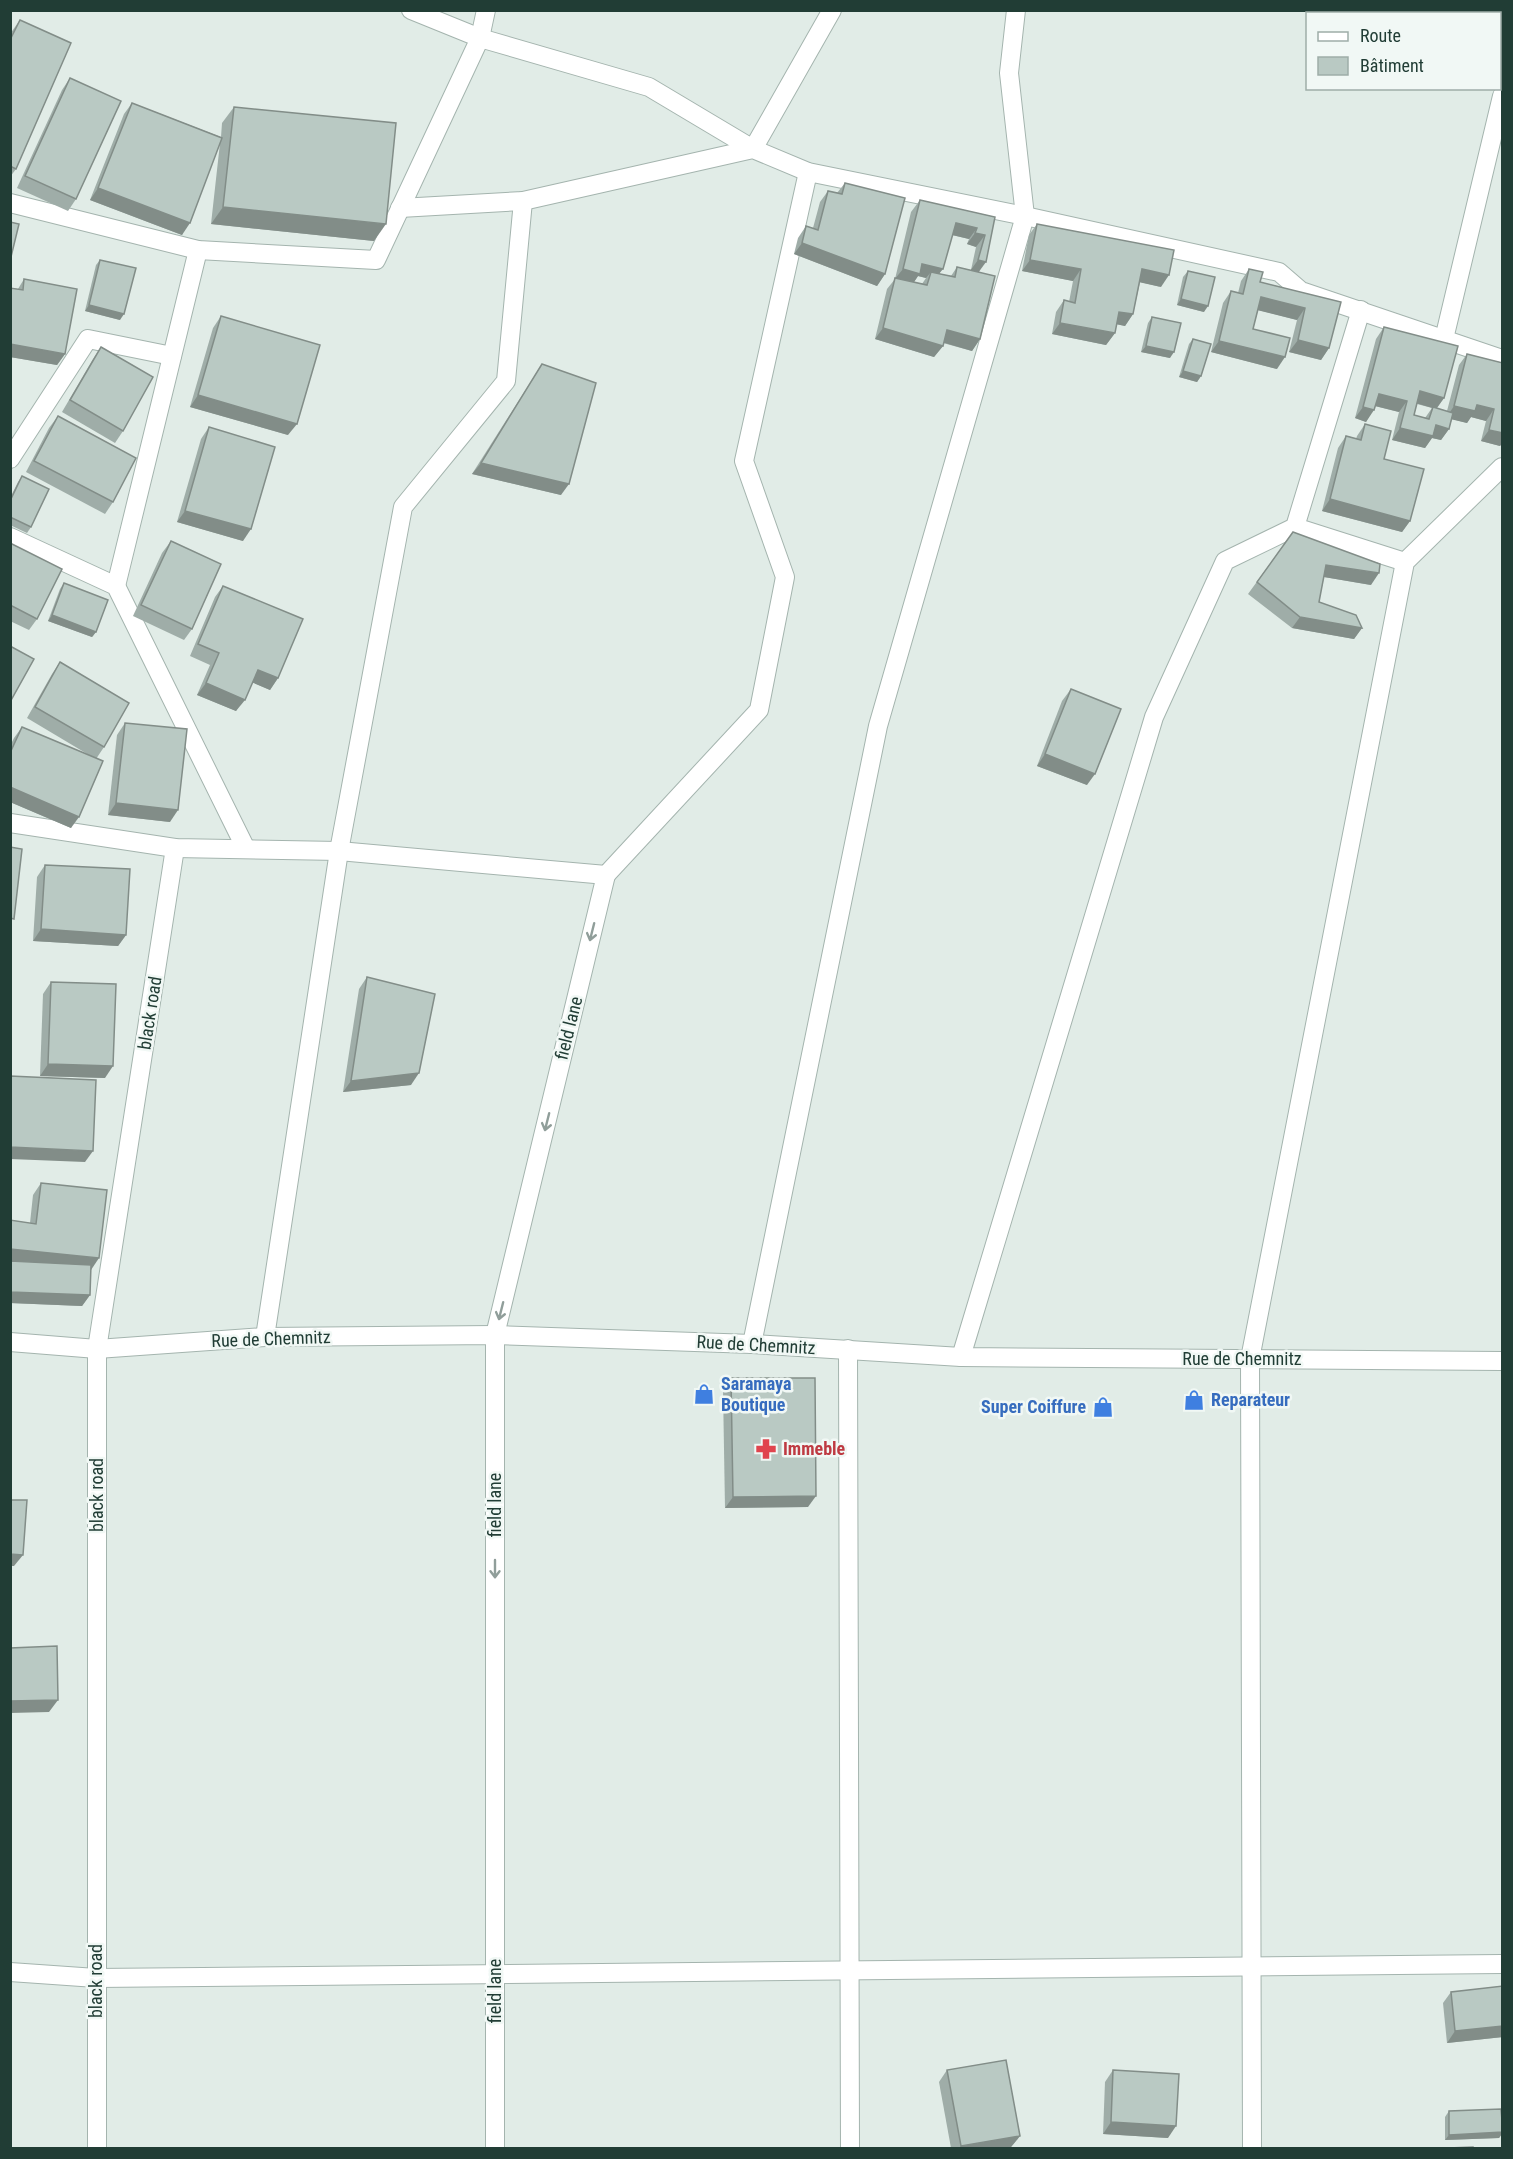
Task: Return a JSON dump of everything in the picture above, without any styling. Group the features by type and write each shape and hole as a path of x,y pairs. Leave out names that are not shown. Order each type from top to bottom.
{"street":[{"path":"411,10 480,38 649,87 753,149 808,172 1025,216 1279,272 1300,291 1503,359"},
{"path":"10,203 198,250 376,260 480,38 486,10"},
{"path":"400,208 523,201 753,149 832,10"},
{"path":"752,1344 878,726 1025,216 1009,73 1016,10"},
{"path":"1444,339 1503,96"},
{"path":"10,823 175,848 339,851 606,875 759,710 784,577 744,461 808,172"},
{"path":"265,1337 339,851 403,507 506,381 523,201"},
{"path":"117,586 198,250"},
{"path":"1295,526 1361,310"},
{"path":"10,459 88,339 172,356"},
{"path":"1252,2148 1250,1359 1405,562 1503,467"},
{"path":"961,1357 1154,717 1225,561 1295,526 1405,562"},
{"path":"10,537 117,586 246,849"},
{"name":"black road","path":"97,2148 98,1349 175,848"},
{"name":"field lane","path":"495,2148 495,1335 606,875"},
{"name":"Rue de Chemnitz","path":"10,1342 98,1349 265,1337 495,1335 752,1344 961,1357 1503,1361"},
{"path":"848,1349 850,2148"},
{"path":"10,1972 96,1977 1503,1964"}],"building":[{"path":"20,20 71,43 16,169 10,166 10,40"},
{"path":"70,78 121,101 76,199 25,176"},
{"path":"132,103 222,138 190,223 98,188"},
{"path":"234,107 396,123 386,224 223,207"},
{"path":"845,183 905,198 885,274 802,243 806,226 818,230 828,191 842,194"},
{"path":"920,200 995,217 986,262 978,260 985,235 975,233 977,228 956,223 943,269 922,264 920,274 903,269"},
{"path":"10,222 19,224 10,261"},
{"path":"1037,224 1174,250 1169,275 1142,269 1133,314 1119,312 1115,333 1060,323 1064,300 1075,303 1081,269 1030,260"},
{"path":"100,260 136,268 124,314 89,305"},
{"path":"957,267 995,276 980,339 947,330 943,346 883,328 895,278 927,285 931,272 955,277"},
{"path":"1249,269 1263,272 1260,282 1341,302 1329,348 1298,340 1305,308 1261,297 1253,329 1290,338 1285,357 1219,341 1231,291 1243,294"},
{"path":"1188,271 1215,277 1208,306 1181,299"},
{"path":"24,279 77,289 65,354 10,344 10,288 23,290"},
{"path":"221,316 320,345 297,424 198,395"},
{"path":"1152,317 1181,323 1174,352 1146,346"},
{"path":"1384,327 1458,346 1444,398 1420,391 1414,415 1429,419 1433,407 1453,413 1449,429 1436,425 1433,436 1400,428 1407,401 1379,394 1374,410 1363,407"},
{"path":"1193,339 1211,344 1201,376 1183,371"},
{"path":"101,347 153,377 123,431 70,400"},
{"path":"1467,354 1503,363 1503,433 1489,430 1494,409 1477,405 1475,411 1454,406"},
{"path":"542,364 596,383 569,484 481,463"},
{"path":"58,416 136,458 113,502 34,461"},
{"path":"1365,424 1391,431 1384,459 1424,469 1410,521 1330,499 1346,436 1361,440"},
{"path":"209,427 275,447 251,529 185,511"},
{"path":"22,476 49,489 31,527 10,517 10,501"},
{"path":"1293,532 1380,564 1379,573 1326,565 1319,602 1356,615 1362,628 1300,617 1257,582"},
{"path":"171,541 221,564 192,629 141,605"},
{"path":"10,543 62,569 37,619 10,605"},
{"path":"64,583 108,600 96,632 52,615"},
{"path":"223,586 303,619 278,678 258,670 245,700 206,683 219,653 198,644"},
{"path":"10,646 34,659 10,702"},
{"path":"60,662 129,703 104,747 35,707"},
{"path":"1071,689 1121,709 1095,774 1045,754"},
{"path":"125,723 187,729 178,810 116,803"},
{"path":"22,727 103,761 79,817 10,787 10,753"},
{"path":"10,847 22,849 14,919 10,918"},
{"path":"45,865 130,869 126,935 41,929"},
{"path":"367,977 435,994 419,1073 351,1081"},
{"path":"51,982 116,984 113,1066 48,1064"},
{"path":"10,1076 96,1080 93,1151 10,1147"},
{"path":"41,1183 107,1190 99,1258 10,1249 10,1220 36,1224"},
{"path":"10,1261 91,1265 90,1295 10,1292"},
{"name":"Immeble","path":"731,1378 815,1378 816,1496 733,1497"},
{"path":"10,1500 27,1500 23,1555 10,1554"},
{"path":"57,1646 58,1700 10,1701 10,1648"},
{"path":"1503,1986 1503,2026 1455,2031 1451,1992"},
{"path":"1006,2060 1020,2136 961,2146 947,2070"},
{"path":"1113,2070 1179,2074 1176,2126 1111,2122"},
{"path":"1501,2109 1503,2132 1449,2135 1449,2111"}],"place":[{"name":"Saramaya Boutique","path":"704,1394"},
{"name":"Reparateur","path":"1194,1400"},
{"name":"Super Coiffure","path":"1103,1407"},
{"name":"Immeble","path":"766,1449"}]}
